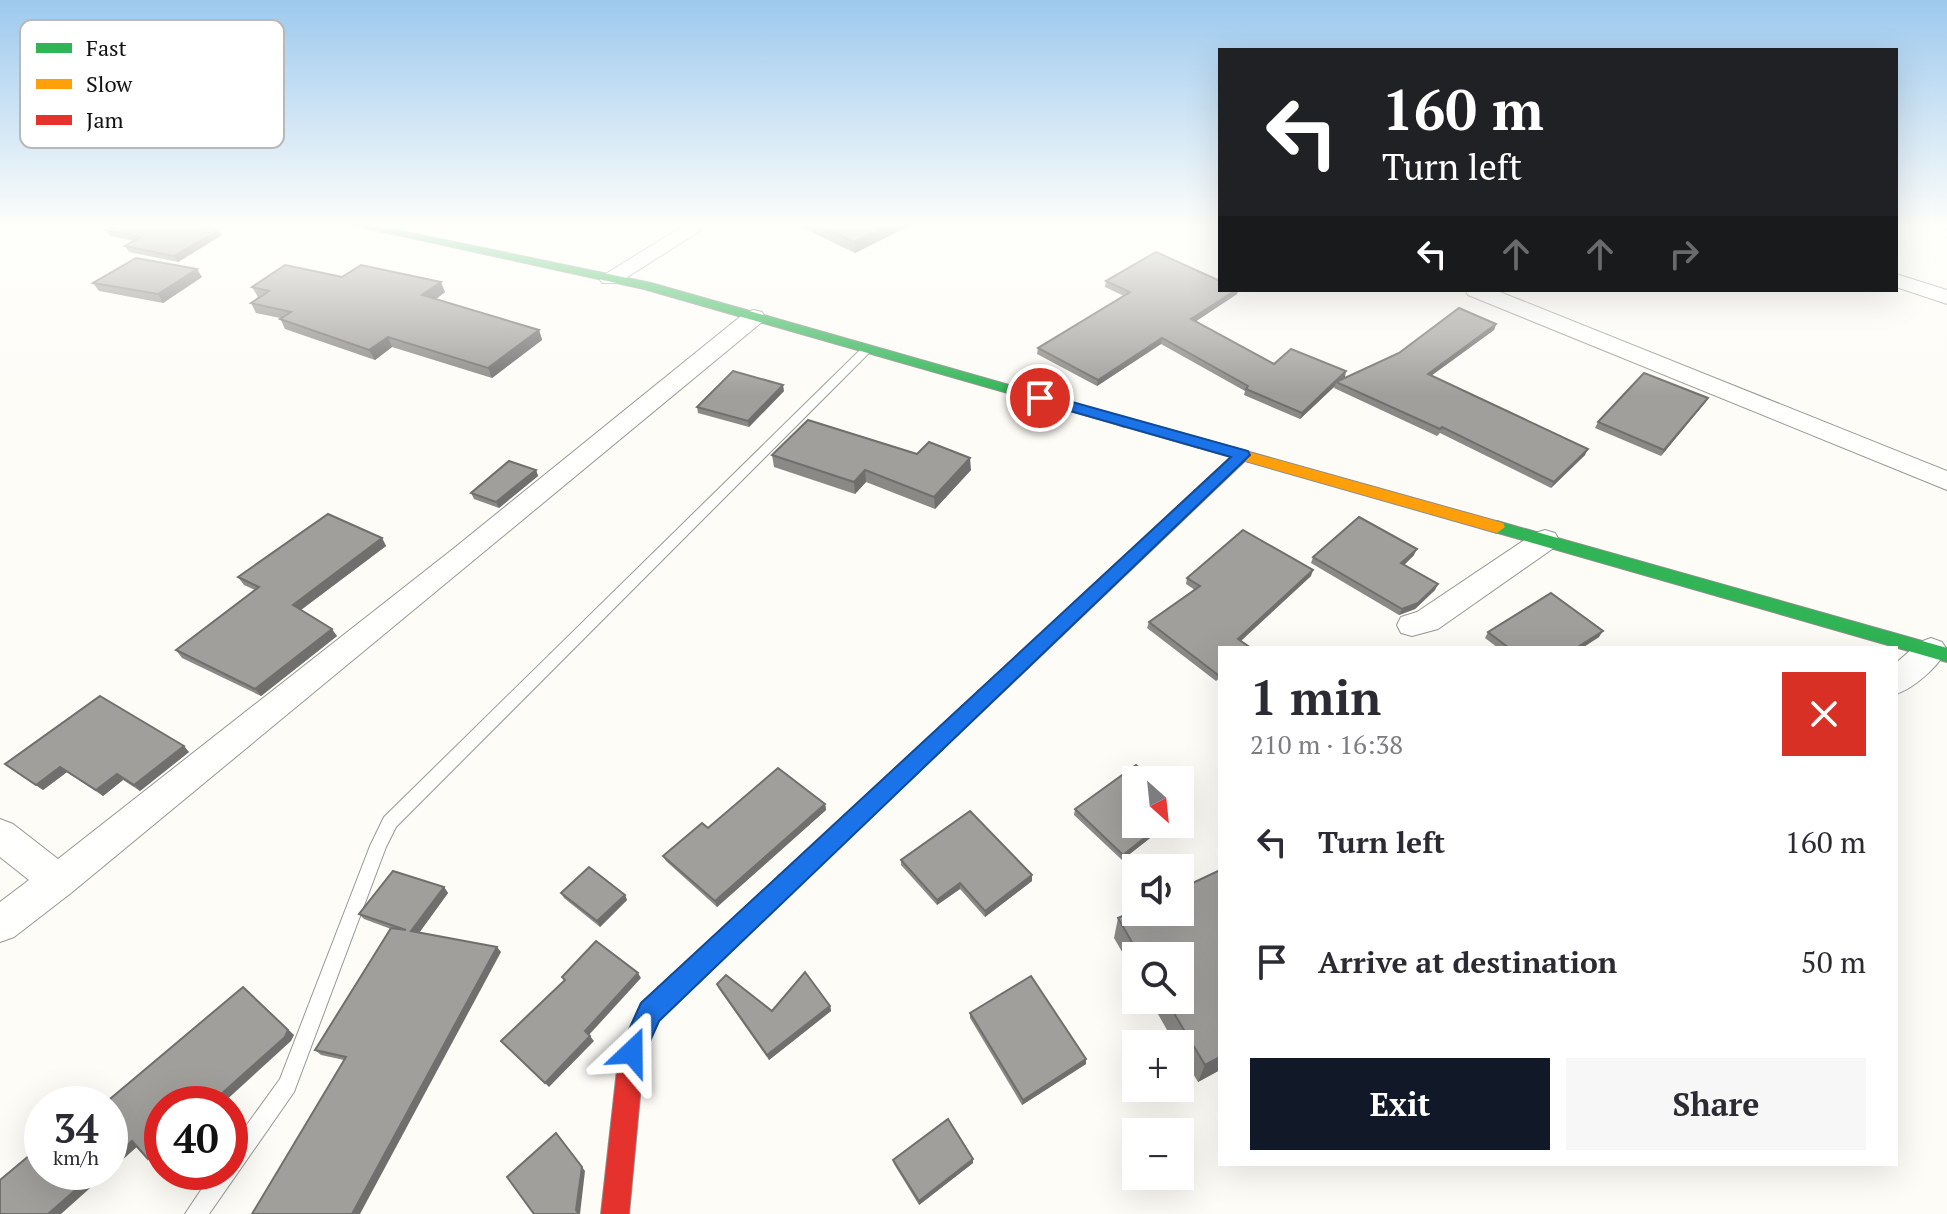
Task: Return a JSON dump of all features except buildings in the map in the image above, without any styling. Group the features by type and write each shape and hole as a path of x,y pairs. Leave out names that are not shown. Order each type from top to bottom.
{"street":[{"path":"623,282 1939,652"},
{"path":"1901,282 1947,297"},
{"path":"1481,292 1947,481"},
{"path":"0,924 58,881 463,556 754,317"},
{"path":"615,1214 632,1052 650,1012 1242,455"},
{"path":"1412,625 1427,621 1545,540"},
{"path":"1898,681 1939,652"},
{"path":"0,835 58,881"}],"lane":[{"path":"248,1140 287,1085 378,846 390,822 867,349"},
{"path":"196,1214 213,1190"}],"traffic: fast":[{"path":"625,282 1124,422"},
{"path":"1019,665 1242,455"},
{"path":"1497,527 1947,655"}],"traffic: slow":[{"path":"1124,422 1497,527"},
{"path":"763,905 1019,665"}],"traffic: jam":[{"path":"615,1214 632,1052 650,1012 763,905"}],"route":[{"path":"632,1052 637,1035 650,1012 1242,455 1040,398"}]}
